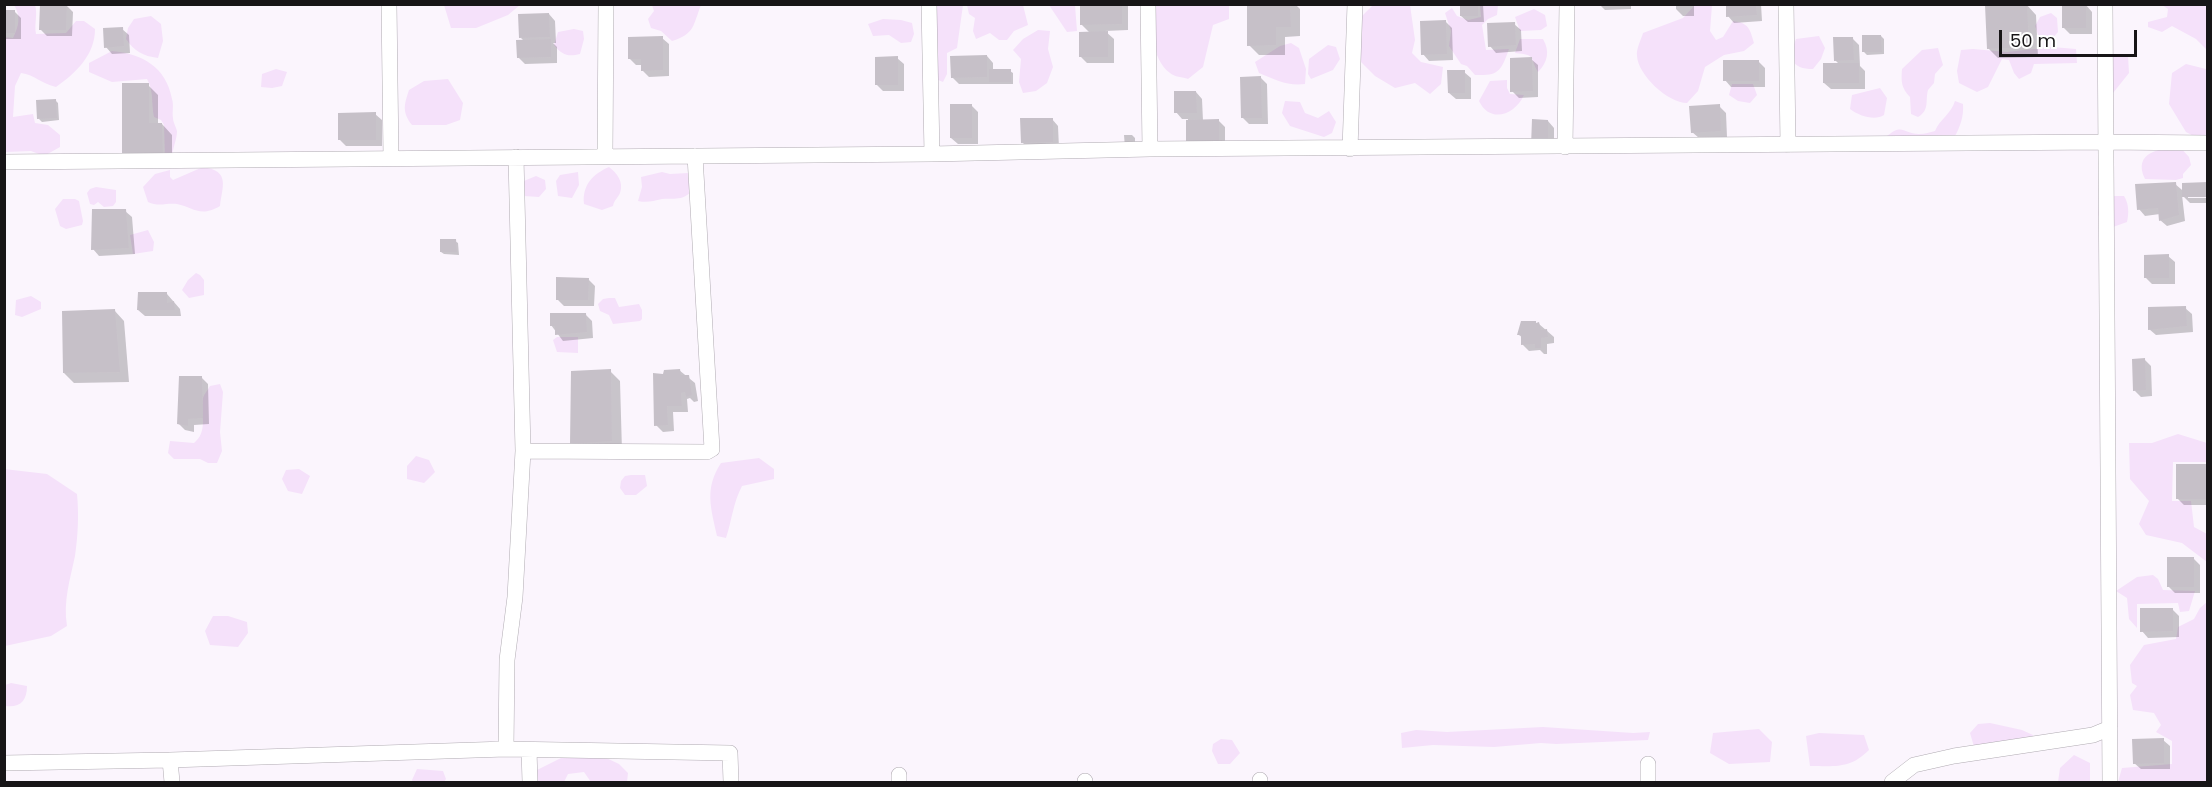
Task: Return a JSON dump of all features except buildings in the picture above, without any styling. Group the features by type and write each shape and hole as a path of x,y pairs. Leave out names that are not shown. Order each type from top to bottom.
{"street":[{"path":"389,4 392,158"},
{"path":"605,156 606,4"},
{"path":"928,4 932,154"},
{"path":"1148,4 1150,149"},
{"path":"1350,149 1355,4"},
{"path":"1565,147 1567,4"},
{"path":"1786,4 1788,145"},
{"path":"2105,4 2110,783"},
{"path":"4,162 932,154 1150,149 2105,142 2208,144"},
{"path":"523,451 708,452 712,449 695,156"},
{"path":"506,749 507,660 514,597 523,451 516,157"},
{"path":"1892,783 1914,765 1954,756 2093,735 2110,728"},
{"path":"4,763 506,749 730,753 731,783"},
{"path":"529,750 530,783"},
{"path":"170,760 172,783"},
{"path":"1648,764 1648,783"}],"shaded area":[{"path":"444,4 520,5 508,15 476,28 451,28"},
{"path":"652,4 701,5 689,32 672,41 661,31 651,28 648,19 654,11"},
{"path":"14,5 35,5 36,34 66,33 76,21 84,21 95,29 92,47 83,63 56,87 21,73 15,86 13,117 33,114 35,123 48,125 60,135 60,147 44,156 31,151 5,152 5,37 13,38 17,29 18,17"},
{"path":"936,5 963,5 957,48 947,53 947,74 943,82 936,79"},
{"path":"967,5 1023,5 1028,25 1014,31 1007,40 999,40 990,33 976,39 973,31 975,18 969,14"},
{"path":"1049,5 1075,5 1077,31 1067,32"},
{"path":"1151,5 1229,5 1229,19 1213,25 1203,67 1188,79 1172,74 1159,59 1153,42"},
{"path":"1373,5 1410,5 1415,40 1412,53 1421,62 1443,67 1441,84 1430,94 1415,83 1395,88 1375,76 1360,61 1361,17"},
{"path":"1480,5 1498,5 1497,15 1482,25 1486,50 1509,49 1498,71 1475,75 1467,66 1461,64 1449,46 1451,31 1445,13 1452,8 1457,16 1468,20 1481,17"},
{"path":"1695,5 1712,5 1710,31 1716,40 1723,37 1733,21 1742,23 1748,28 1754,43 1744,51 1724,55 1705,67 1698,91 1687,103 1671,98 1655,87 1643,71 1637,53 1643,33 1683,18"},
{"path":"2162,5 2207,5 2207,50 2196,39 2172,26 2162,32 2148,27 2148,22 2167,17 2168,9"},
{"path":"1534,9 1545,15 1547,26 1541,30 1520,31 1515,17"},
{"path":"2051,13 2057,18 2058,32 2052,39 2040,40 2035,26 2040,17"},
{"path":"151,16 161,24 163,41 158,58 139,52 126,39 128,28 134,19"},
{"path":"883,19 912,23 914,34 911,42 901,43 889,35 873,36 868,24"},
{"path":"574,29 583,31 584,39 580,54 566,54 554,45 558,32"},
{"path":"1038,30 1050,31 1048,49 1053,67 1047,83 1036,91 1023,93 1019,82 1021,59 1013,50 1023,39"},
{"path":"1819,36 1825,48 1821,59 1813,69 1800,67 1789,58 1796,39"},
{"path":"1520,39 1543,39 1547,48 1547,56 1538,72 1530,56 1515,53"},
{"path":"1291,43 1299,48 1306,69 1305,84 1287,83 1259,73 1255,62 1280,46"},
{"path":"1328,45 1336,47 1340,59 1333,70 1311,79 1308,74 1309,59"},
{"path":"2052,47 2076,49 2077,63 2034,64 2031,73 2019,79 2009,60 2002,59 1988,87 1977,92 1959,83 1957,71 1961,50 2007,52"},
{"path":"1938,48 1943,65 1935,74 1934,83 1928,90 1926,108 1918,117 1911,114 1910,97 1902,84 1902,69 1922,50"},
{"path":"112,51 143,59 159,71 164,78 173,101 173,120 177,131 172,158 165,160 164,125 161,120 154,117 152,93 147,79 112,82 89,72 89,63"},
{"path":"2112,55 2128,56 2129,73 2109,98"},
{"path":"2186,64 2206,69 2207,67 2207,143 2186,132 2169,104 2172,73"},
{"path":"276,69 287,72 282,86 261,87 262,74"},
{"path":"448,79 463,103 460,120 446,125 412,125 405,108 409,90 424,81"},
{"path":"1507,80 1510,94 1524,95 1515,108 1509,112 1489,113 1479,101 1490,81"},
{"path":"1732,84 1753,84 1757,95 1750,103 1738,101 1729,95"},
{"path":"1880,88 1887,98 1884,115 1876,118 1867,117 1850,109 1852,95"},
{"path":"1285,101 1300,102 1305,113 1318,118 1329,111 1336,122 1332,133 1324,137 1290,126 1282,113"},
{"path":"1955,101 1963,104 1963,109 1961,122 1954,138 1886,137 1900,129 1914,134 1935,131"},
{"path":"2180,147 2189,157 2191,165 2183,174 2183,178 2176,180 2145,179 2142,163 2145,157 2157,150"},
{"path":"203,167 218,172 221,176 223,186 220,206 207,211 197,211 177,204 159,205 148,202 143,187 155,174 170,170 170,177 173,180"},
{"path":"609,167 617,175 621,185 620,193 613,206 602,210 584,204 585,191 590,181"},
{"path":"578,172 579,185 572,198 558,196 556,181 560,175"},
{"path":"662,172 688,173 690,193 680,198 638,201 642,187 641,177"},
{"path":"536,176 545,180 546,189 539,197 524,196 519,183"},
{"path":"96,187 116,190 116,202 113,206 104,207 98,202 94,205 90,204 87,193"},
{"path":"2114,196 2124,196 2126,199 2127,222 2113,227 2103,227 2098,214 2099,207"},
{"path":"63,199 79,201 82,225 66,229 60,226 55,209"},
{"path":"148,230 154,242 153,251 133,254 130,235"},
{"path":"196,273 204,280 204,295 189,298 182,290"},
{"path":"31,296 41,302 41,309 22,317 15,315 16,300"},
{"path":"615,298 619,307 639,304 642,319 613,324 609,315 600,311 598,304 603,299"},
{"path":"557,337 578,337 578,353 557,352 553,340"},
{"path":"220,384 223,392 220,432 222,451 217,463 208,463 200,459 174,459 168,453 170,441 194,443 198,439 203,422 204,396 210,386"},
{"path":"2178,434 2207,443 2207,462 2173,462 2172,501 2191,501 2194,527 2207,534 2207,562 2182,543 2146,535 2139,524 2149,501 2130,479 2129,443 2152,443"},
{"path":"416,456 429,460 435,472 424,483 407,479 407,466"},
{"path":"759,458 774,469 774,479 742,486 726,538 717,536 710,499 712,481 716,472 721,463"},
{"path":"4,469 47,474 77,494 78,517 75,556 66,599 67,626 51,636 5,646"},
{"path":"299,469 310,476 302,494 288,491 282,479 286,470"},
{"path":"645,475 647,486 636,495 625,495 620,488 621,481 625,476"},
{"path":"2153,575 2158,579 2163,590 2195,591 2189,611 2180,612 2178,603 2137,604 2137,628 2129,619 2127,598 2116,591 2137,577"},
{"path":"2207,602 2207,782 2118,782 2122,768 2172,764 2172,741 2156,732 2161,725 2154,713 2133,710 2130,695 2137,686 2132,683 2130,665 2144,645 2176,639 2178,627 2194,619 2200,608"},
{"path":"213,616 228,616 247,622 248,633 238,647 210,645 205,631"},
{"path":"11,683 27,686 26,696 19,705 5,706 5,685"},
{"path":"1990,723 2022,730 2033,735 2035,751 1975,750 1970,733 1978,724"},
{"path":"1543,727 1650,732 1648,740 1541,743 1494,747 1433,745 1402,748 1401,733 1416,730 1447,732"},
{"path":"1759,729 1772,742 1770,762 1729,764 1710,753 1713,733"},
{"path":"1819,733 1864,735 1869,750 1855,761 1842,765 1810,766 1806,736"},
{"path":"1221,739 1232,740 1240,753 1230,764 1218,764 1212,751 1213,744"},
{"path":"600,755 619,764 628,773 627,782 591,782 584,772 568,774 564,782 535,782 534,777 537,770 563,757"},
{"path":"2074,755 2090,763 2090,782 2058,782 2060,768"},
{"path":"417,769 443,771 446,779 444,782 413,782"}]}
